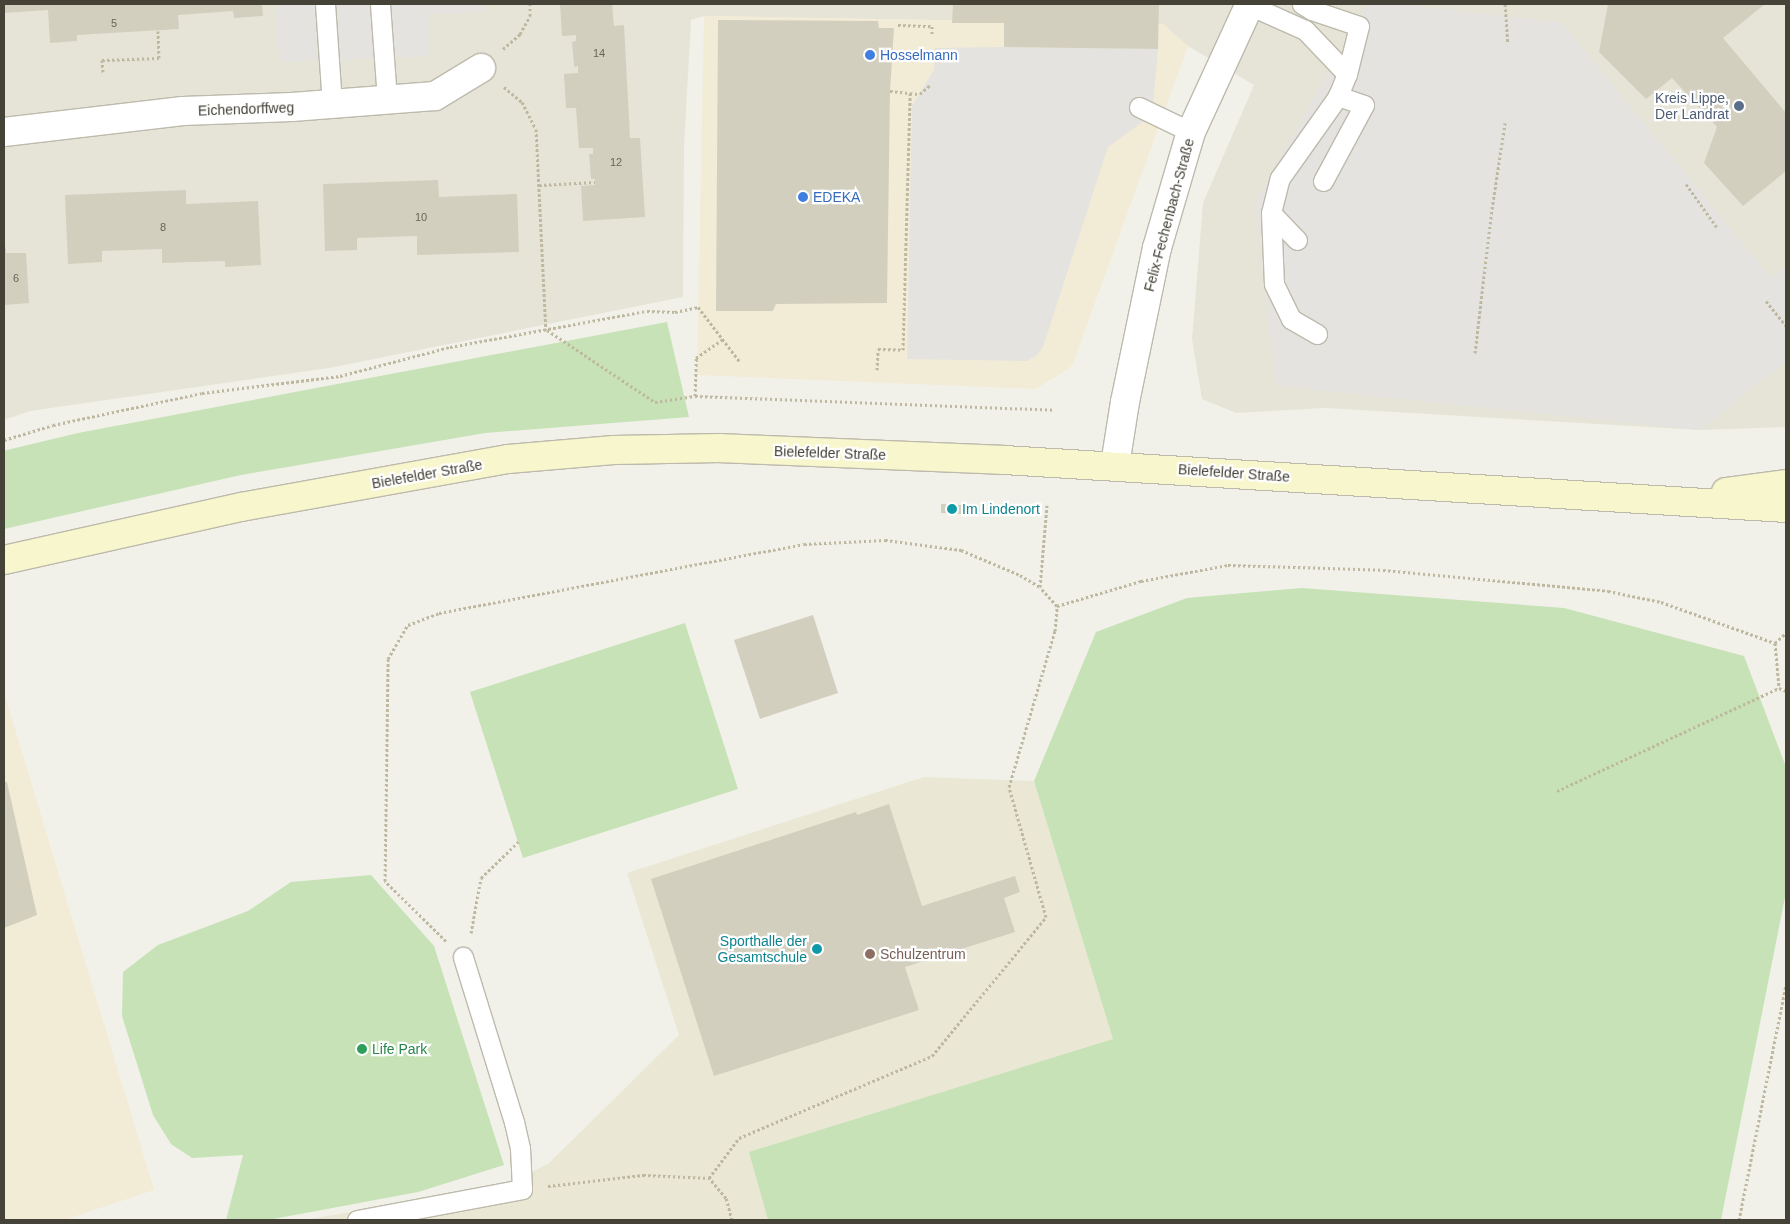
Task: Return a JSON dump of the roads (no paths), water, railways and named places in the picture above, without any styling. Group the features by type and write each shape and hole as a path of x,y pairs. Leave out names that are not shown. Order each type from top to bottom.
{"main road":[{"name":"Bielefelder Straße","path":"4,560 241,507 508,459 595,451 720,448 1115,465 1666,501 1780,511"},
{"name":"Bielefelder Straße","path":"1666,501 1786,484"}],"street":[{"name":"Felix-Fechenbach-Straße","path":"1115,465 1124,402 1157,248 1191,132 1250,4"},
{"name":"Eichendorffweg","path":"4,132 183,111 332,104 435,96 481,68"}],"lane":[{"path":"326,4 332,104"},
{"path":"380,4 387,100"},
{"path":"1250,4 1305,30 1347,74"},
{"path":"1302,4 1312,10 1359,26 1347,74 1338,96 1280,178 1271,214 1274,284 1291,319 1317,334"},
{"path":"1323,181 1364,105 1338,96"},
{"path":"1139,107 1191,132"},
{"path":"1271,214 1298,240"},
{"path":"357,1220 522,1189 520,1148 514,1122 463,957"}],"place":[{"name":"Hosselmann","path":"870,55"},
{"name":"Kreis Lippe, Der Landrat","path":"1739,106"},
{"name":"EDEKA","path":"803,197"},
{"name":"Im Lindenort","path":"952,509"},
{"name":"Sporthalle der Gesamtschule","path":"817,949"},
{"name":"Schulzentrum","path":"870,954"},
{"name":"Life Park","path":"362,1049"}]}
